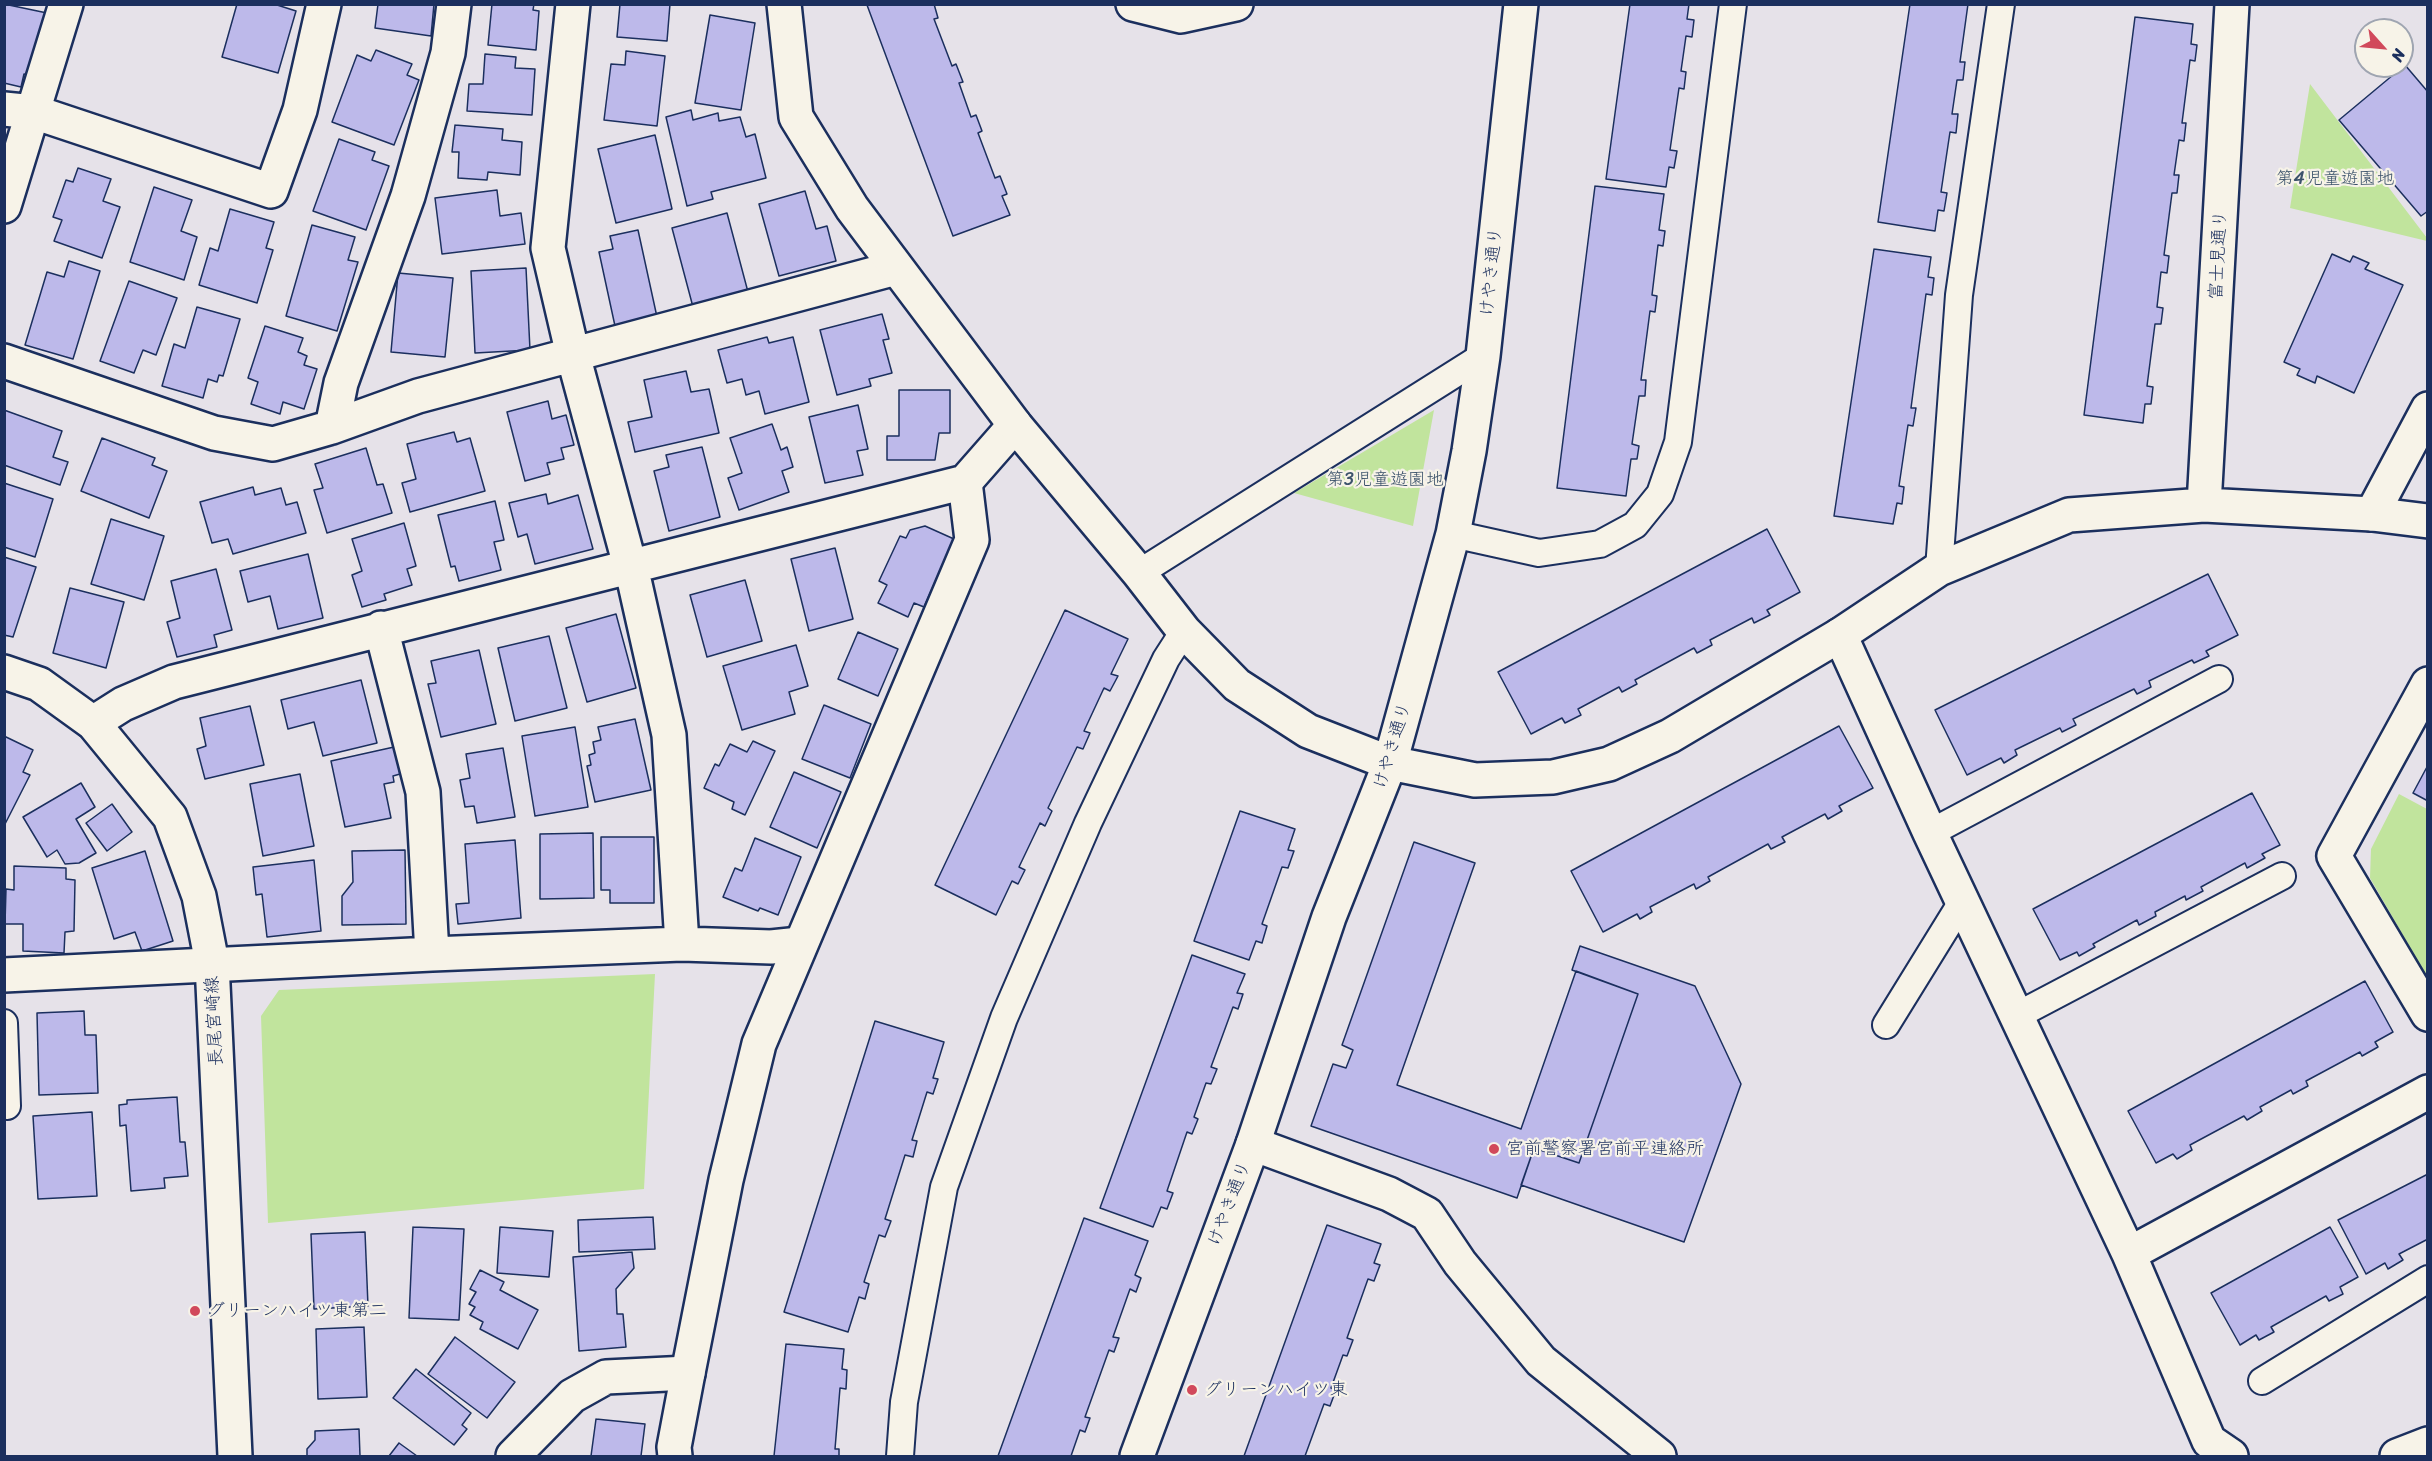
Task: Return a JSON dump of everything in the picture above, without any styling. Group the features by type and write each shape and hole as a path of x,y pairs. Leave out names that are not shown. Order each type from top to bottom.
{"street":[{"path":"4,206 19,111 66,4"},
{"path":"19,111 271,190 300,110 324,4"},
{"path":"332,427 341,382 408,196 448,52 454,4"},
{"path":"573,4 548,248 573,355 630,565 669,735 682,944"},
{"path":"784,4 796,117 852,208 1015,425 1139,573 1184,632 1237,685 1308,731 1390,763 1475,780 1553,777 1609,764 1670,736 1840,636 1939,569 2069,515 2204,505 2372,514 2427,521"},
{"path":"1133,4 1181,16 1236,4"},
{"name":"けやき通り","path":"1137,1456 1253,1144 1329,917 1390,763 1453,534 1469,451 1483,356 1521,4"},
{"name":"富士見通り","path":"2204,505 2232,4"},
{"path":"4,361 214,433 273,444 332,427 418,396 896,268"},
{"path":"2372,514 2427,409"},
{"path":"93,723 123,704 174,682 965,482 1015,425"},
{"path":"675,1456 674,1447 687,1373 726,1180 759,1044 972,540 965,482"},
{"path":"381,628 423,792 432,954"},
{"path":"1840,636 1962,902 2130,1254 2209,1441 2231,1456"},
{"name":"長尾宮崎線","path":"4,672 39,684 93,723 170,817 199,896 212,963 235,1456"},
{"path":"2427,684 2334,856 2427,1014"},
{"path":"4,975 212,963 682,944 771,946 800,944"},
{"path":"2130,1254 2427,1093"},
{"path":"1253,1144 1389,1194 1427,1214 1460,1263 1541,1361 1659,1456"},
{"path":"513,1456 572,1396 606,1377 687,1373"},
{"path":"2397,1456 2427,1444"}],"lane":[{"path":"1453,534 1539,553 1600,544 1635,525 1660,494 1678,442 1733,4"},
{"path":"1939,569 1959,295 2001,4"},
{"path":"1139,573 1483,356"},
{"path":"900,1456 904,1402 944,1187 1004,1018 1088,823 1166,659 1184,632"},
{"path":"1930,833 2219,679"},
{"path":"2016,1016 2282,876"},
{"path":"1886,1025 1962,902"},
{"path":"4,1023 7,1106"},
{"path":"2262,1381 2427,1279"}],"green space":[{"name":"第4児童遊園地","path":"2310,84 2427,238 2427,241 2290,208"},
{"name":"第3児童遊園地","path":"1434,410 1413,526 1294,493"},
{"path":"2399,794 2427,809 2427,977 2370,878 2371,849"},
{"path":"655,974 644,1189 268,1223 261,1016 279,990"}],"building":[{"path":"4,4 47,13 33,76 24,74 21,87 4,83"},
{"path":"237,4 274,4 296,11 278,73 222,57"},
{"path":"378,4 434,4 431,36 375,28"},
{"path":"492,4 534,4 533,10 539,11 536,50 488,45"},
{"path":"620,4 670,4 667,41 617,37"},
{"path":"934,4 938,18 934,19 952,66 956,64 963,82 959,83 971,117 976,115 982,131 978,133 995,178 1000,176 1007,194 1002,196 1010,215 953,236 867,5"},
{"path":"1630,4 1689,4 1687,19 1694,20 1692,37 1686,36 1681,71 1686,72 1684,89 1679,88 1670,150 1677,151 1674,168 1669,167 1666,187 1606,179"},
{"path":"1910,4 1968,4 1960,62 1965,62 1963,80 1957,80 1952,114 1958,114 1956,133 1950,132 1941,192 1947,193 1944,211 1938,210 1935,231 1878,222"},
{"path":"710,15 755,23 741,110 695,103"},
{"path":"2135,17 2193,24 2191,44 2197,45 2195,61 2190,60 2182,123 2186,123 2184,141 2179,140 2174,175 2179,175 2177,193 2172,193 2164,255 2169,256 2167,273 2161,272 2157,307 2163,308 2161,324 2155,324 2147,386 2153,387 2151,404 2145,404 2143,423 2084,415"},
{"path":"376,50 412,64 407,75 419,80 394,145 332,122 357,55 371,61"},
{"path":"626,51 665,56 657,126 604,120 611,64 625,65"},
{"path":"485,54 516,57 515,68 535,69 532,115 467,111 469,84 483,84"},
{"path":"2414,76 2428,92 2428,211 2421,216 2339,120 2389,78 2414,78"},
{"path":"691,110 693,120 718,113 719,121 740,117 746,137 755,134 766,178 711,192 713,199 687,206 666,117"},
{"path":"455,125 503,129 502,140 522,142 520,175 488,172 487,180 458,178 459,152 452,152"},
{"path":"655,135 672,209 616,223 598,149"},
{"path":"339,139 375,152 372,160 389,166 366,230 313,211"},
{"path":"78,168 111,179 103,201 120,207 102,258 54,241 62,220 53,217 66,180 73,182"},
{"path":"1595,186 1664,194 1659,230 1665,231 1663,246 1658,245 1652,295 1657,296 1655,312 1650,311 1641,380 1646,380 1645,396 1639,396 1632,444 1639,446 1637,459 1631,459 1626,496 1557,488"},
{"path":"154,187 192,200 181,231 197,237 184,280 130,262"},
{"path":"497,190 500,216 521,213 525,244 442,254 435,198"},
{"path":"805,191 816,229 827,226 836,261 779,276 759,204"},
{"path":"230,209 274,222 266,248 273,250 257,303 199,285 210,248 218,251"},
{"path":"727,213 748,292 693,307 672,228"},
{"path":"312,225 355,237 348,260 358,262 337,331 286,316"},
{"path":"638,230 657,317 615,326 599,252 613,249 610,236"},
{"path":"1874,249 1931,257 1928,277 1934,278 1932,295 1926,294 1911,408 1916,408 1913,426 1908,425 1899,486 1904,487 1902,504 1897,503 1893,524 1834,516"},
{"path":"2332,254 2350,262 2353,256 2369,263 2365,269 2403,285 2354,393 2317,376 2315,383 2297,375 2300,369 2284,362"},
{"path":"69,261 100,271 73,359 25,345 47,272 64,277"},
{"path":"526,268 530,350 475,353 471,271"},
{"path":"398,273 453,278 445,357 391,352"},
{"path":"129,281 177,298 156,355 143,350 134,373 100,361"},
{"path":"197,307 240,319 223,376 219,375 217,382 208,379 203,398 162,386 174,344 185,348"},
{"path":"882,314 889,339 883,340 892,373 869,379 871,386 837,395 820,330"},
{"path":"265,326 303,338 298,352 307,356 304,365 317,369 304,409 283,402 280,414 251,404 258,382 248,378"},
{"path":"767,337 769,343 793,337 809,402 765,414 759,391 746,395 742,379 727,383 718,350"},
{"path":"686,371 691,392 709,389 719,433 635,452 628,422 652,417 644,380"},
{"path":"899,390 950,390 950,433 939,433 935,460 887,460 887,436 899,436"},
{"path":"548,401 552,419 566,415 574,445 561,448 564,459 547,463 550,474 525,481 507,412"},
{"path":"858,405 868,449 857,451 863,475 825,483 809,417"},
{"path":"4,410 62,431 53,457 68,462 60,485 4,465"},
{"path":"772,424 781,450 787,447 793,467 782,471 789,492 739,510 728,478 742,473 730,438"},
{"path":"454,432 457,442 470,438 485,491 410,512 402,483 416,479 407,444"},
{"path":"102,438 155,458 152,465 167,471 149,518 81,491"},
{"path":"702,447 720,517 669,531 654,471 669,467 666,455"},
{"path":"366,448 377,485 383,484 392,513 327,533 314,490 323,488 315,464"},
{"path":"4,483 53,499 35,557 4,547"},
{"path":"253,487 255,495 281,488 286,505 297,502 306,533 233,554 228,539 212,543 200,502"},
{"path":"546,494 548,504 578,495 593,549 535,564 527,534 518,537 509,503"},
{"path":"495,501 504,540 494,542 501,570 459,581 455,566 451,567 438,515"},
{"path":"111,519 164,536 144,600 91,584"},
{"path":"404,523 416,566 407,569 412,585 384,594 386,600 362,607 352,575 362,571 352,539"},
{"path":"925,526 954,539 924,607 914,603 908,617 878,603 887,585 879,581 900,536 906,538 910,530"},
{"path":"1767,529 1800,592 1767,610 1770,615 1754,623 1752,618 1710,640 1712,645 1697,653 1694,648 1635,680 1637,684 1622,692 1619,687 1578,709 1581,715 1565,723 1562,718 1531,734 1498,672"},
{"path":"835,548 853,619 809,631 791,559"},
{"path":"308,554 323,618 278,629 270,596 248,602 240,571"},
{"path":"4,557 36,567 13,637 4,635"},
{"path":"216,569 232,630 214,635 217,647 177,657 167,622 180,618 171,581"},
{"path":"2208,574 2238,635 2206,651 2209,656 2194,663 2192,660 2149,681 2151,687 2137,694 2134,689 2073,719 2076,725 2062,732 2060,728 2015,750 2017,755 2004,763 2001,758 1967,775 1935,710"},
{"path":"745,580 762,641 707,657 690,595"},
{"path":"70,588 124,602 106,668 53,653"},
{"path":"1065,610 1128,639 1111,674 1118,676 1110,691 1104,688 1084,731 1090,733 1083,749 1077,747 1048,808 1052,811 1045,826 1040,823 1019,867 1025,870 1018,884 1012,881 996,915 935,885"},
{"path":"616,614 636,688 587,702 566,628"},
{"path":"858,632 898,649 878,696 838,679"},
{"path":"549,636 567,708 515,721 498,648"},
{"path":"796,645 808,686 789,692 795,714 742,730 723,666"},
{"path":"479,650 496,724 441,737 428,684 436,683 431,661"},
{"path":"361,680 377,743 323,756 314,722 288,729 281,700"},
{"path":"824,705 871,724 850,778 802,759"},
{"path":"250,706 264,765 205,779 197,749 206,746 200,718"},
{"path":"635,719 651,790 595,802 587,766 591,765 589,755 595,753 593,742 601,740 598,727"},
{"path":"1839,726 1873,788 1839,806 1842,811 1828,819 1825,814 1782,837 1785,842 1771,849 1768,844 1708,877 1710,881 1696,889 1694,884 1650,907 1652,912 1640,919 1637,914 1603,932 1571,871"},
{"path":"575,727 588,807 535,816 522,736"},
{"path":"4,736 33,750 23,772 30,775 4,826"},
{"path":"753,741 775,751 745,815 732,809 734,802 704,788 715,764 719,766 730,744 747,752"},
{"path":"394,747 400,774 393,776 394,782 384,784 391,818 345,827 331,761"},
{"path":"503,748 515,817 477,823 474,806 465,807 460,780 470,778 466,754"},
{"path":"2428,765 2428,801 2413,793"},
{"path":"794,772 841,792 817,848 770,827"},
{"path":"300,774 314,846 263,856 250,784"},
{"path":"81,783 95,807 76,819 96,853 79,863 65,864 57,850 47,857 23,817"},
{"path":"2252,793 2280,845 2262,854 2265,858 2247,868 2245,863 2201,887 2203,891 2186,900 2185,896 2155,912 2156,916 2139,925 2137,920 2093,944 2095,947 2079,956 2077,952 2060,960 2033,909"},
{"path":"112,804 132,832 107,851 86,823"},
{"path":"1240,811 1295,829 1288,850 1294,851 1288,868 1282,867 1262,924 1267,926 1262,943 1256,941 1249,960 1194,941"},
{"path":"593,833 594,898 540,899 540,834"},
{"path":"601,837 654,837 654,903 610,903 610,890 601,890"},
{"path":"755,838 801,857 778,915 760,908 758,911 723,897 735,868 742,871"},
{"path":"515,840 521,918 458,924 456,904 469,903 465,844"},
{"path":"1414,842 1475,863 1397,1085 1521,1129 1576,971 1638,994 1579,1163 1534,1148 1517,1198 1311,1126 1333,1064 1346,1068 1353,1050 1342,1045"},
{"path":"405,850 406,924 342,925 342,896 353,882 352,851"},
{"path":"145,851 173,941 142,951 135,932 114,939 92,868"},
{"path":"314,860 321,931 267,937 262,894 256,895 253,867"},
{"path":"14,866 66,868 66,879 75,880 74,931 65,932 64,953 23,951 23,924 5,924 6,889 14,890"},
{"path":"1580,946 1695,986 1741,1084 1684,1242 1521,1185 1534,1148 1579,1163 1638,994 1572,970"},
{"path":"1192,955 1245,974 1237,993 1243,994 1238,1009 1233,1007 1211,1067 1217,1069 1211,1084 1206,1083 1194,1117 1198,1119 1192,1134 1187,1132 1167,1191 1173,1193 1167,1209 1161,1207 1153,1227 1100,1208"},
{"path":"2365,981 2393,1032 2375,1042 2378,1047 2362,1056 2360,1052 2306,1081 2308,1086 2293,1094 2291,1090 2260,1107 2262,1111 2247,1120 2244,1116 2190,1145 2192,1150 2177,1159 2173,1154 2156,1163 2128,1111"},
{"path":"84,1011 85,1035 96,1035 98,1093 39,1095 37,1013"},
{"path":"875,1021 944,1042 933,1078 938,1079 933,1094 927,1092 912,1140 917,1141 913,1157 905,1155 885,1219 891,1221 885,1237 879,1235 864,1282 869,1284 865,1299 859,1297 848,1332 784,1312"},
{"path":"177,1097 180,1142 185,1142 188,1176 164,1178 165,1188 131,1191 126,1125 120,1126 119,1105 127,1104 127,1100"},
{"path":"92,1112 97,1196 38,1199 33,1116"},
{"path":"2428,1174 2428,1239 2399,1254 2403,1260 2388,1269 2385,1263 2366,1274 2338,1220"},
{"path":"653,1217 655,1249 579,1252 578,1220"},
{"path":"1084,1218 1148,1241 1135,1275 1141,1278 1136,1292 1130,1289 1113,1337 1119,1338 1114,1352 1109,1350 1085,1417 1090,1418 1085,1432 1080,1430 1071,1456 998,1456"},
{"path":"1327,1225 1381,1244 1374,1263 1380,1265 1374,1281 1368,1279 1347,1338 1353,1340 1347,1356 1343,1355 1331,1388 1336,1390 1330,1406 1324,1404 1305,1456 1244,1456"},
{"path":"413,1227 464,1229 459,1320 409,1318"},
{"path":"500,1227 553,1231 549,1277 497,1273"},
{"path":"2330,1227 2358,1277 2340,1287 2343,1294 2329,1301 2326,1296 2271,1327 2274,1332 2259,1340 2256,1335 2240,1345 2211,1293"},
{"path":"365,1232 368,1306 314,1309 311,1234"},
{"path":"632,1252 634,1268 616,1289 617,1314 623,1314 626,1347 579,1351 573,1257"},
{"path":"480,1270 504,1282 500,1290 538,1310 518,1349 480,1329 483,1322 470,1315 475,1307 469,1304 476,1292 470,1289"},
{"path":"364,1327 367,1397 318,1399 316,1329"},
{"path":"455,1337 515,1382 487,1418 428,1374"},
{"path":"786,1344 844,1349 842,1369 847,1370 846,1389 840,1388 835,1449 839,1449 839,1456 774,1456"},
{"path":"416,1369 471,1413 462,1425 467,1429 454,1445 393,1398"},
{"path":"596,1419 645,1424 641,1456 591,1456"},
{"path":"359,1429 360,1456 307,1456 307,1449 315,1440 315,1431"},
{"path":"399,1443 417,1456 389,1456"}],"place":[{"name":"宮前警察署宮前平連絡所","path":"1494,1149"},
{"name":"グリーンハイツ東第二","path":"195,1311"},
{"name":"グリーンハイツ東","path":"1192,1390"}]}
